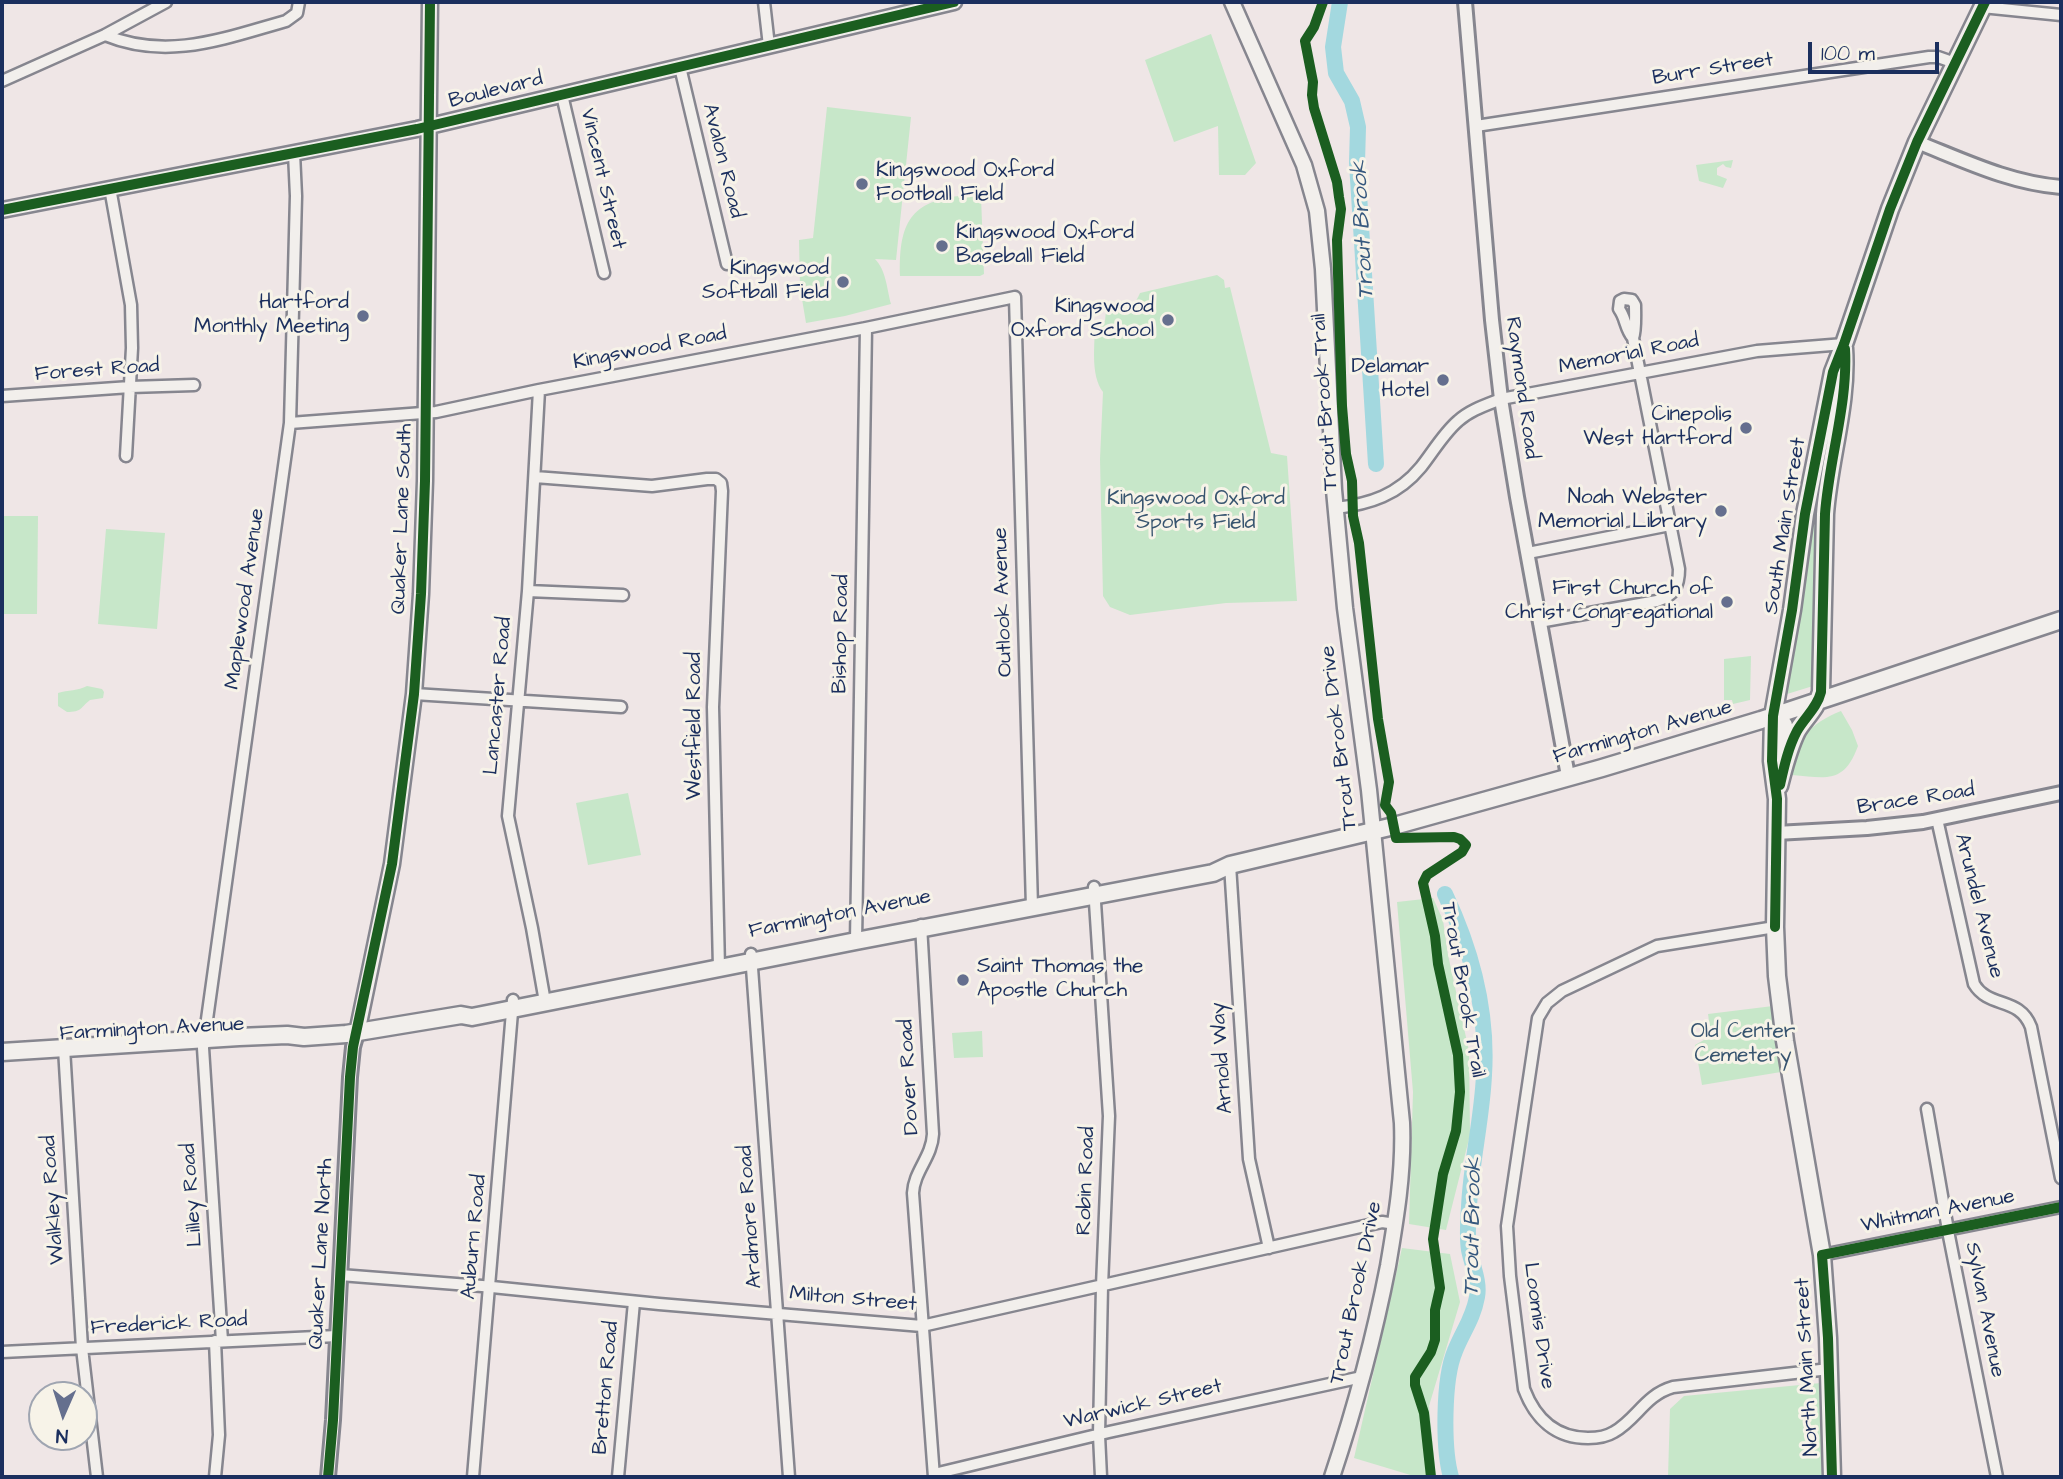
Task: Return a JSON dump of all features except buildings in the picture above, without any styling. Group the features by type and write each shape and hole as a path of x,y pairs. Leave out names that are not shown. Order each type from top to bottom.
{"main road":[{"name":"Quaker Lane South","path":"357,1033 392,864 414,694 423,570 430,2"},
{"name":"Boulevard","path":"2,209 428,127 954,2"},
{"name":"Trout Brook Drive","path":"1232,2 1304,165 1317,211 1323,269 1331,440 1345,608 1358,701 1402,1123 1402,1161 1396,1224 1380,1309 1332,1477"},
{"name":"South Main Street","path":"1773,716 1792,610 1804,514 1833,372 1883,227 1917,142 1984,5"},
{"name":"South Main Street","path":"1819,701 1822,686 1827,491 1846,371 1844,344"},
{"name":"Farmington Avenue","path":"2,1052 64,1052 204,1044 287,1035 304,1037 357,1033 461,1015 472,1017 513,1004 856,937 1095,891 1213,873 1230,865 1372,832 1602,768 1773,716 2061,620"},
{"name":"North Main Street","path":"1777,799 1785,760 1796,734 1819,701"},
{"name":"North Main Street","path":"1773,716 1772,761 1777,799 1777,984 1822,1255 1832,1477"},
{"name":"Farmington Avenue","path":"2,1060 64,1052"}],"street":[{"path":"2,81 105,35 166,2"},
{"path":"105,35 144,47 188,46 286,21 297,13 299,2"},
{"path":"764,2 769,46"},
{"name":"Raymond Road","path":"1465,2 1501,399 1568,776"},
{"path":"1984,5 2061,15"},
{"name":"Burr Street","path":"1476,126 1929,57 1955,63"},
{"name":"Avalon Road","path":"680,67 727,264"},
{"name":"Vincent Street","path":"562,95 604,273"},
{"path":"1917,142 2015,180 2061,187"},
{"name":"Maplewood Avenue","path":"204,1044 290,423 296,209 294,153"},
{"path":"110,188 131,305 127,456"},
{"name":"Kingswood Road","path":"290,423 426,414 1015,297"},
{"name":"Outlook Avenue","path":"1015,297 1032,903"},
{"name":"Bishop Road","path":"856,937 866,328"},
{"path":"1539,622 1657,601 1671,595 1676,587 1679,576 1633,338"},
{"name":"Memorial Road","path":"1336,508 1371,502 1394,491 1421,468 1458,420 1501,399 1757,351 1844,344"},
{"name":"Forest Road","path":"2,397 194,385"},
{"name":"Lancaster Road","path":"539,390 528,591 508,816 544,998"},
{"name":"Westfield Road","path":"535,477 652,486 707,479 716,479 721,483 713,707 719,964"},
{"path":"1528,553 1670,525"},
{"path":"528,591 623,595"},
{"path":"414,694 621,707"},
{"name":"Brace Road","path":"1776,833 1867,828 1937,819 2061,793"},
{"name":"Arundel Avenue","path":"1937,819 1974,984 1980,993 1989,999 2016,1007 2027,1018 2031,1027 2061,1178"},
{"name":"Arnold Way","path":"1230,865 1249,1159 1269,1248"},
{"name":"Robin Road","path":"1095,891 1109,1116 1102,1286 1099,1435 1101,1477"},
{"name":"Dover Road","path":"921,925 933,1134 931,1150 914,1185 934,1475"},
{"name":"Loomis Drive","path":"1775,927 1657,946 1562,991 1546,1003 1538,1018 1507,1226 1510,1276 1524,1389 1541,1420 1561,1434 1578,1438 1605,1436 1625,1424 1661,1390 1673,1387 1829,1369"},
{"name":"Ardmore Road","path":"751,958 789,1477"},
{"name":"Auburn Road","path":"474,1477 513,1004"},
{"name":"Quaker Lane North","path":"328,1477 350,1077 357,1033"},
{"name":"Lilley Road","path":"204,1044 218,1341 219,1435 215,1477"},
{"name":"Walkley Road","path":"64,1052 82,1348 97,1477"},
{"name":"Sylvan Avenue","path":"1927,1109 1997,1477"},
{"name":"Whitman Avenue","path":"1822,1255 2061,1207"},
{"name":"Milton Street","path":"340,1275 490,1286 634,1302 922,1326 1382,1222 1396,1224"},
{"name":"Bretton Road","path":"618,1477 634,1302"},
{"name":"Frederick Road","path":"2,1352 337,1336"},
{"name":"Warwick Street","path":"934,1475 1099,1435 1362,1377"}],"green space":[{"path":"1211,34 1256,163 1245,175 1219,175 1218,126 1174,142 1145,60"},
{"name":"Kingswood Oxford Football Field","path":"827,107 911,117 896,260 875,259 884,274 891,304 806,323 800,287 799,240 813,238"},
{"path":"1733,160 1731,168 1723,164 1717,168 1717,175 1727,179 1723,188 1699,181 1696,165"},
{"name":"Kingswood Oxford Baseball Field","path":"959,196 981,197 984,274 900,276 901,244 910,220 928,204"},
{"name":"Kingswood Oxford Sports Field","path":"1217,275 1224,280 1225,288 1230,287 1271,453 1287,456 1297,601 1226,603 1130,615 1110,607 1103,596 1100,459 1103,392 1096,377 1095,323 1105,321 1106,311 1131,307 1140,293"},
{"path":"2,516 38,516 37,614 2,614"},
{"path":"1817,517 1813,686 1787,694 1809,522 1811,518"},
{"path":"106,529 165,533 157,629 98,624"},
{"path":"1751,656 1750,700 1733,704 1732,700 1724,700 1724,659"},
{"path":"87,686 102,689 103,698 90,700 76,711 67,712 58,706 58,693"},
{"path":"1841,711 1858,746 1847,767 1833,776 1792,775 1795,752 1805,735 1821,721"},
{"path":"628,793 641,855 588,865 576,803"},
{"path":"1433,898 1443,920 1469,1051 1470,1135 1446,1230 1409,1224 1413,1092 1397,902"},
{"name":"Old Center Cemetery","path":"1773,1006 1781,1072 1702,1085 1695,1045 1711,1036 1708,1014"},
{"path":"982,1031 983,1057 954,1058 952,1033"},
{"path":"1402,1248 1450,1254 1460,1302 1429,1406 1436,1477 1417,1477 1354,1458"},
{"path":"1821,1383 1824,1477 1668,1477 1670,1409 1684,1396"}],"waterway":[{"name":"Trout Brook","path":"1340,2 1333,47 1336,73 1352,101 1358,127 1357,163 1376,464"},
{"name":"Trout Brook","path":"1445,894 1463,937 1476,982 1485,1051 1468,1223 1469,1250 1478,1291 1473,1312 1455,1351 1448,1379 1446,1432 1451,1477"}],"cycle path":[{"path":"328,1477 353,1047 392,864 414,694 421,594 425,481 430,2"},
{"path":"2,210 417,129 954,2"},
{"name":"Trout Brook Trail","path":"1323,2 1314,27 1305,41 1313,82 1314,108 1337,182 1341,209 1337,240 1342,406 1378,719 1389,782 1385,805 1391,813 1396,838 1454,837 1466,845 1462,852 1427,875 1423,883 1458,1055 1460,1092 1456,1131 1443,1174 1433,1239 1440,1288 1435,1310 1435,1340 1431,1352 1415,1377 1424,1413 1431,1477"},
{"path":"1775,927 1777,799 1772,761 1773,716 1792,610 1805,514 1833,372 1890,209 1917,142 1985,2"},
{"path":"1780,785 1794,737 1817,703 1821,692 1825,514 1844,390 1845,349"},
{"path":"1832,1477 1828,1338 1822,1255 2061,1207"}],"place":[{"name":"Kingswood Oxford Football Field","path":"862,184"},
{"name":"Kingswood Oxford Baseball Field","path":"942,246"},
{"name":"Kingswood Softball Field","path":"843,282"},
{"name":"Hartford Monthly Meeting","path":"363,316"},
{"name":"Kingswood Oxford School","path":"1168,320"},
{"name":"Delamar Hotel","path":"1443,380"},
{"name":"Cinepolis West Hartford","path":"1746,428"},
{"name":"Noah Webster Memorial Library","path":"1721,511"},
{"name":"First Church of Christ Congregational","path":"1727,602"},
{"name":"Saint Thomas the Apostle Church","path":"963,980"}]}
